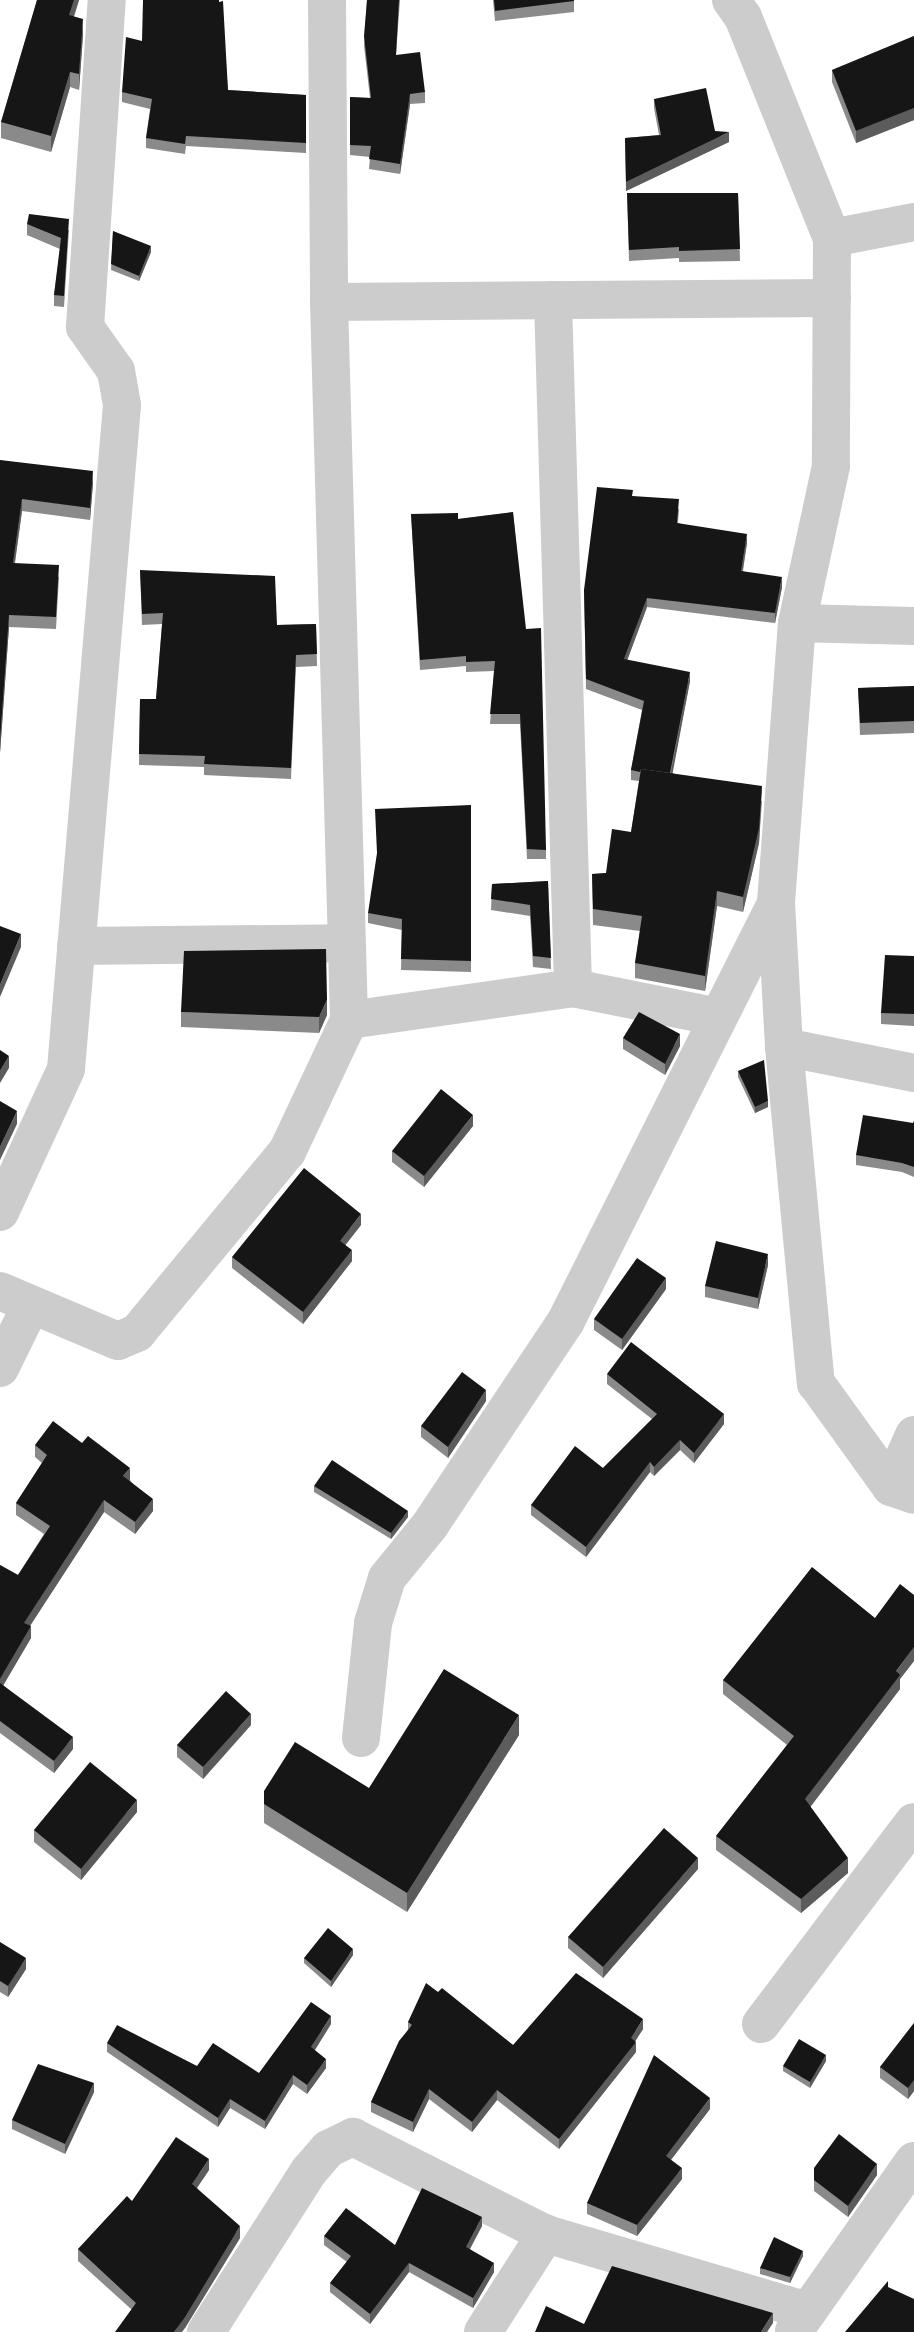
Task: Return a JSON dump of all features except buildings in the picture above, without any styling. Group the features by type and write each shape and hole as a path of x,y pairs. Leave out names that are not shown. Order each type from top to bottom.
{"street":[{"path":"0,1212 66,1069 122,405 116,371 85,327 107,0"},
{"path":"0,1368 16,1298 118,1340 137,1333 287,1152 349,1020 329,302 327,0"},
{"path":"731,0 743,17 832,238 831,466 797,623 776,903 784,1047 816,1383 903,1491"},
{"path":"832,238 914,222"},
{"path":"329,302 832,298"},
{"path":"553,300 573,988"},
{"path":"797,623 914,626"},
{"path":"361,1738 373,1623 387,1578 430,1525 566,1321 776,903"},
{"path":"76,946 346,943"},
{"path":"349,1020 573,988 718,1017"},
{"path":"784,1047 914,1073"},
{"path":"903,1491 914,1435"},
{"path":"761,2024 914,1822"},
{"path":"206,2332 309,2171 328,2149 353,2137 546,2234 800,2321 914,2161"},
{"path":"482,2332 546,2234"}]}
